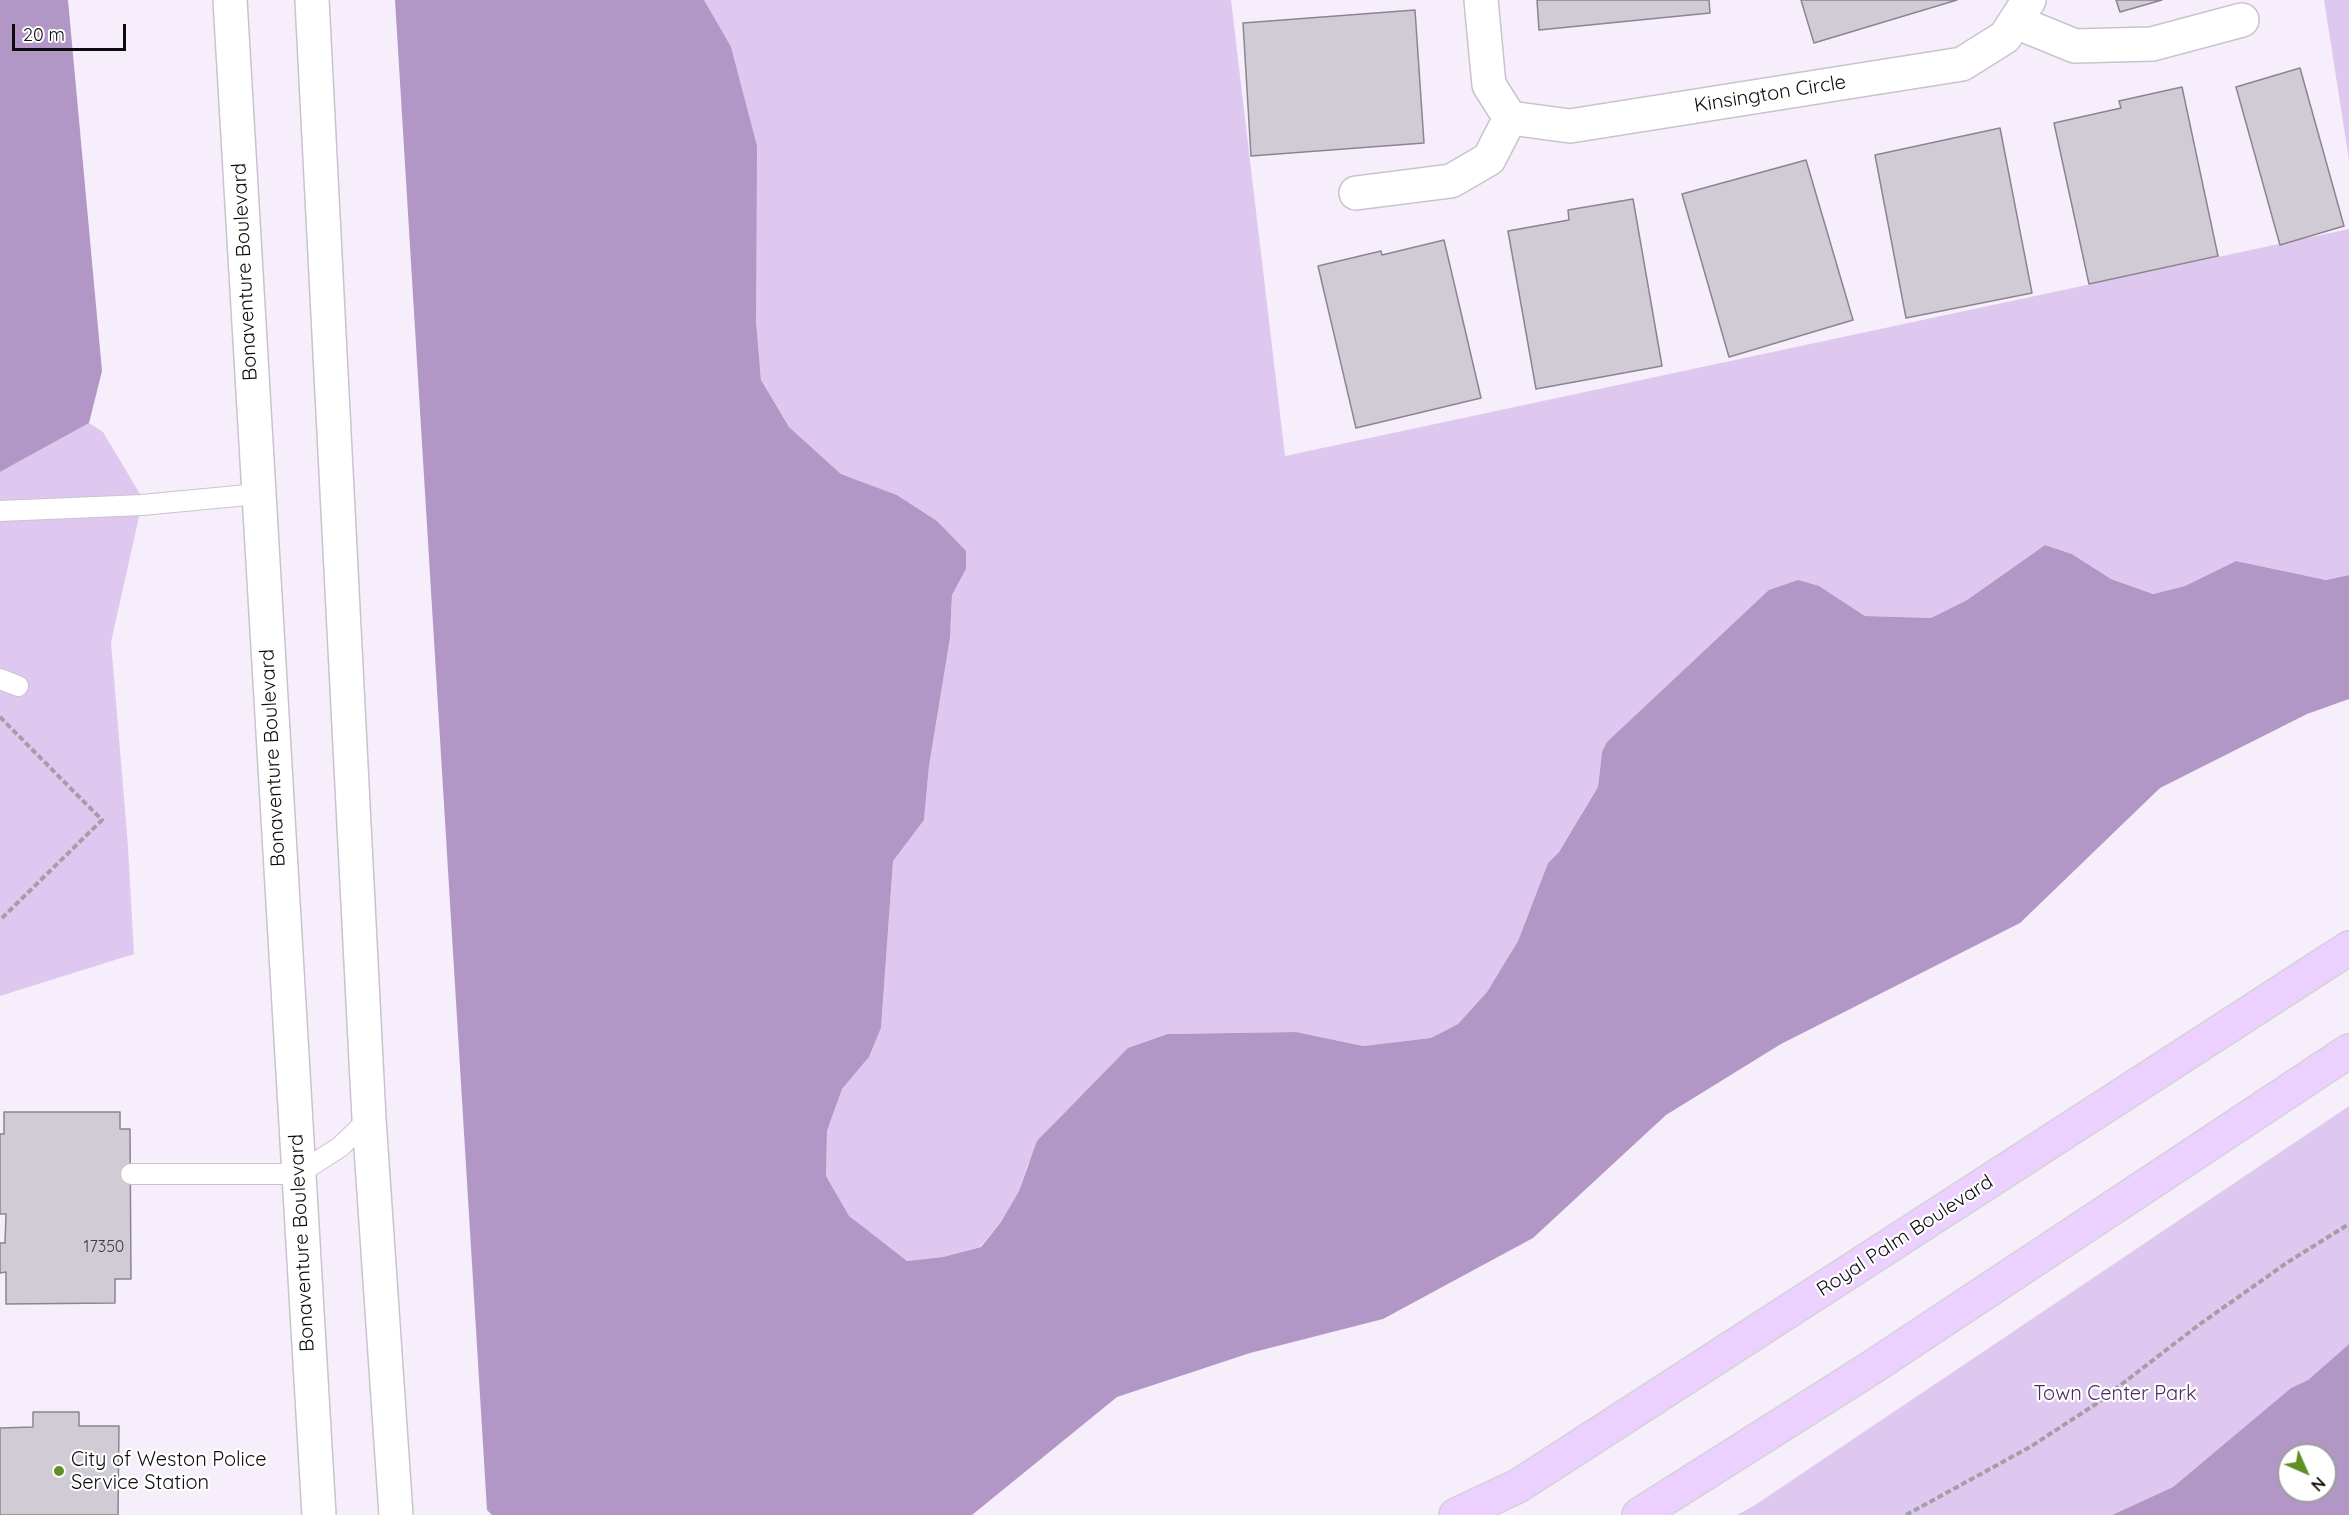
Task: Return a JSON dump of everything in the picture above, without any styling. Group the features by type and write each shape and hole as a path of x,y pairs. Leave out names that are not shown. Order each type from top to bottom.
{"main road":[{"name":"Bonaventure Boulevard","path":"230,0 320,1515"},
{"path":"312,0 369,1119 396,1515"},
{"path":"1356,193 1451,181 1489,159 1510,118 1489,86 1481,0"},
{"name":"Kinsington Circle","path":"1510,118 1570,126 1962,64 2005,37 2022,11 2075,46 2152,44 2242,20"},
{"name":"Royal Palm Boulevard","path":"1455,1515 1518,1486 2349,948"},
{"path":"1639,1515 1871,1368 2349,1051"}],"lane":[{"path":"0,512 142,504 258,494"},
{"path":"0,679 18,687"},
{"path":"131,1174 298,1174 340,1147 369,1119"}],"path":[{"path":"0,717 102,820 0,920"},
{"path":"1906,1515 2030,1447 2096,1404 2236,1298 2349,1224"}],"green space":[{"path":"704,0 1231,0 1285,456 2349,229 2349,575 2326,580 2236,561 2185,586 2153,594 2111,579 2072,554 2045,545 1967,600 1931,618 1865,616 1819,586 1602,752 1598,787 1559,852 1548,863 1518,941 1487,992 1458,1024 1431,1038 1363,1046 1296,1032 1168,1034 1028,1164 1019,1191 1001,1222 980,1247 943,1257 907,1261 849,1217 826,1176 827,1131 842,1089 869,1057 881,1028 893,860 924,820 929,766 950,638 952,595 966,569 937,521 897,495 841,474 789,427 761,380 756,321"},
{"path":"2324,0 2349,0 2349,160"},
{"path":"89,423 103,432 143,499 111,642 128,846 134,954 0,996 0,472"},
{"name":"Town Center Park","path":"2349,1106 2349,1344 2308,1380 2291,1388 2173,1487 2112,1515 1737,1515 1755,1505"}],"shaded area":[{"path":"0,0 68,0 102,371 89,423 0,472"},
{"path":"395,0 704,0 731,47 757,146 756,321 761,380 789,427 841,474 897,495 937,521 966,551 966,569 952,595 950,638 929,766 924,820 893,861 881,1028 869,1057 842,1089 827,1131 826,1176 849,1216 907,1261 943,1257 981,1247 1001,1222 1019,1191 1037,1141 1128,1048 1168,1034 1296,1032 1363,1046 1431,1038 1458,1024 1487,992 1518,941 1548,863 1559,852 1598,787 1602,752 1607,742 1769,590 1798,580 1819,586 1865,616 1931,618 1967,600 2045,545 2072,554 2111,579 2153,594 2185,586 2236,561 2326,580 2349,575 2349,699 2307,714 2160,788 2020,923 1781,1044 1666,1115 1533,1238 1383,1319 1250,1353 1117,1397 972,1515 492,1515 487,1510"},
{"path":"2349,1344 2349,1515 2112,1515 2173,1487 2291,1388 2308,1380"}],"building":[{"path":"1537,0 1709,0 1710,13 1539,30"},
{"path":"1801,0 1957,0 1814,43"},
{"path":"2116,0 2162,0 2120,12"},
{"path":"1415,10 1424,143 1251,156 1243,23"},
{"path":"2300,68 2344,226 2280,245 2236,87"},
{"path":"2182,87 2218,256 2089,284 2054,123 2121,108 2119,101"},
{"path":"2000,128 2032,293 1906,318 1875,155"},
{"path":"1806,160 1853,320 1729,357 1682,194"},
{"path":"1633,199 1662,366 1536,389 1508,231 1569,220 1568,210"},
{"path":"1444,240 1481,398 1356,428 1318,266 1381,251 1382,255"},
{"path":"4,1112 120,1112 120,1129 130,1129 131,1279 115,1279 115,1303 6,1304 6,1272 0,1273 0,1243 5,1243 6,1214 0,1214 0,1134 4,1134"},
{"name":"City of Weston Police Service Station","path":"33,1412 79,1412 79,1426 119,1426 118,1515 0,1515 0,1428 33,1427"}],"place":[{"name":"City of Weston Police Service Station","path":"59,1471"}]}
